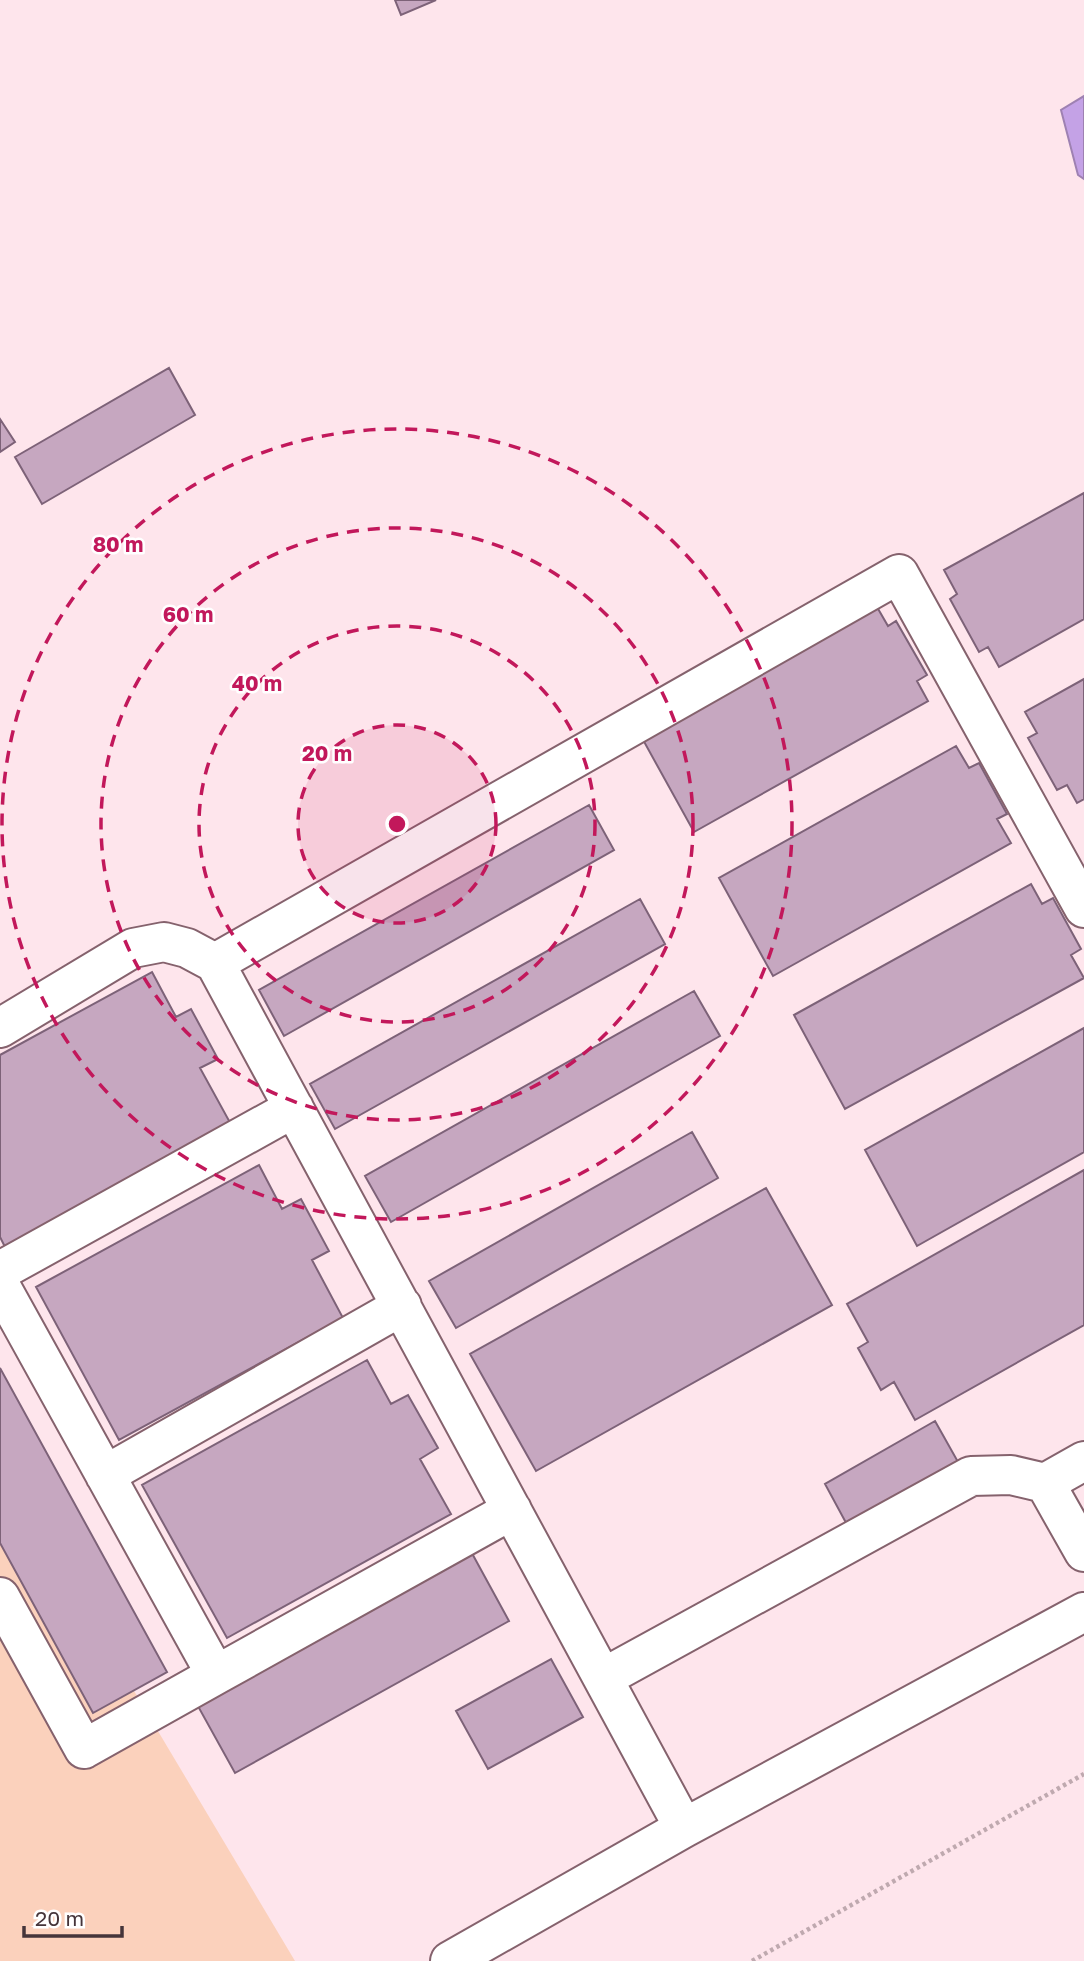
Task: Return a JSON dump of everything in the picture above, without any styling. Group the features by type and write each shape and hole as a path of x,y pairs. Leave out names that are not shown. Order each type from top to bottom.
{"lane":[{"path":"215,963 899,574 1084,908"},
{"path":"0,1028 134,948 164,942 187,947 215,963 684,1828"},
{"path":"0,1271 294,1108"},
{"path":"0,1285 216,1675"},
{"path":"105,1475 402,1306"},
{"path":"603,1678 971,1476 1011,1475 1045,1483 1084,1461"},
{"path":"1045,1483 1084,1552"},
{"path":"0,1597 84,1749 512,1510"},
{"path":"450,1961 684,1828 1084,1612"}],"path":[{"path":"752,1961 1084,1774"}],"shaded area":[{"path":"1084,96 1084,179 1078,175 1061,110"},
{"path":"0,1466 295,1961 0,1961"}],"building":[{"path":"395,0 436,0 401,15"},
{"path":"169,368 195,415 42,504 15,457"},
{"path":"0,419 15,442 0,452"},
{"path":"1084,493 1084,619 999,667 988,647 979,652 950,599 957,594 944,570"},
{"path":"877,607 888,626 896,621 927,675 917,681 928,701 694,832 642,738"},
{"path":"1084,679 1084,799 1077,803 1067,785 1057,790 1028,738 1037,733 1025,712"},
{"path":"956,746 969,768 979,763 1007,814 997,819 1011,843 773,976 719,878"},
{"path":"589,805 614,850 284,1036 259,990"},
{"path":"1031,884 1042,904 1053,898 1081,949 1071,955 1084,978 845,1109 794,1015"},
{"path":"640,899 665,944 335,1129 310,1084"},
{"path":"152,972 176,1017 191,1009 218,1059 200,1068 233,1128 7,1251 0,1237 0,1055"},
{"path":"694,991 720,1036 391,1222 365,1176"},
{"path":"1084,1028 1084,1152 917,1246 865,1150"},
{"path":"692,1132 718,1178 456,1328 429,1281"},
{"path":"259,1165 282,1209 301,1199 329,1251 312,1260 343,1318 119,1440 36,1287"},
{"path":"1084,1170 1084,1325 915,1420 894,1382 881,1390 858,1348 868,1342 847,1304"},
{"path":"766,1188 832,1305 536,1471 470,1354"},
{"path":"367,1360 391,1404 408,1395 438,1448 420,1459 451,1514 227,1638 142,1485"},
{"path":"0,1368 167,1672 93,1713 0,1543"},
{"path":"935,1421 962,1469 851,1532 825,1484"},
{"path":"468,1546 509,1621 235,1773 194,1699"},
{"path":"551,1659 583,1717 488,1769 456,1711"}]}
